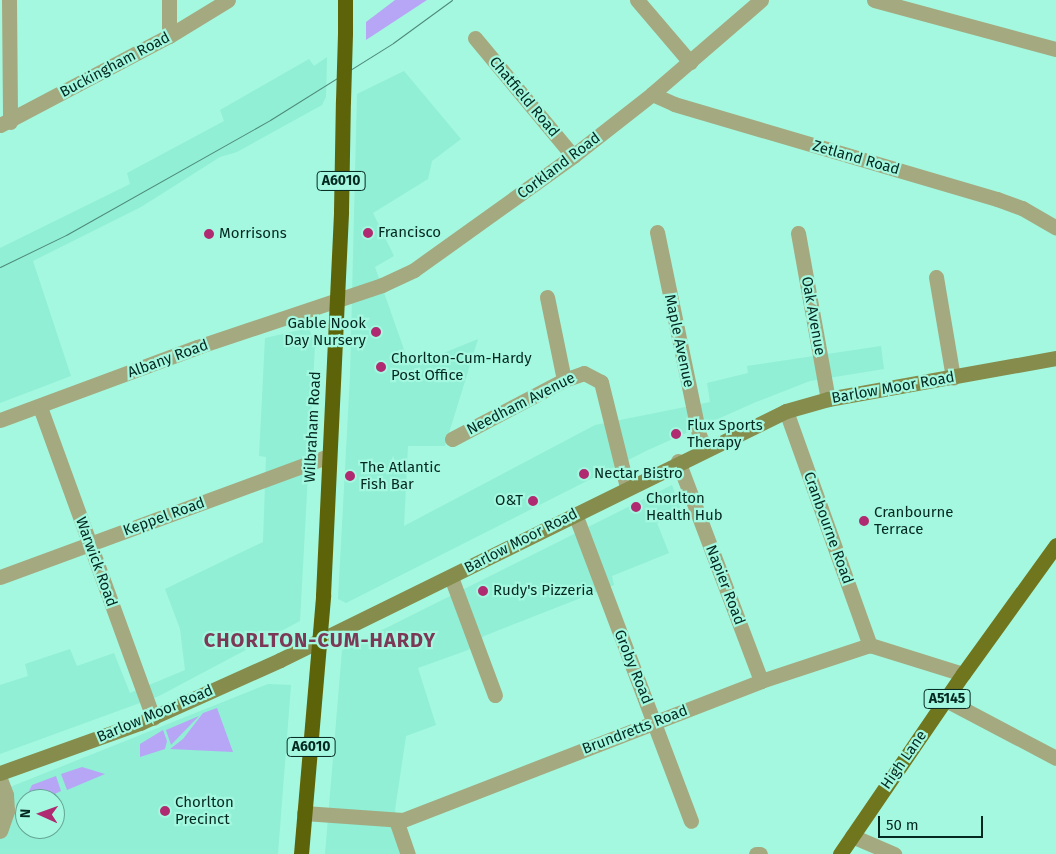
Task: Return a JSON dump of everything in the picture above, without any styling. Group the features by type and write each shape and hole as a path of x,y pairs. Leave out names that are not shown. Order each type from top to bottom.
{"highway":[{"name":"Wilbraham Road","path":"301,854 320,640 336,299 345,0"}],"main road":[{"name":"Barlow Moor Road","path":"0,773 153,718 451,577 678,461 786,411 828,399 1056,358"},
{"name":"High Lane","path":"840,854 963,674 1056,545"}],"street":[{"path":"5,124 9,0"},
{"path":"169,0 169,36"},
{"name":"Buckingham Road","path":"5,124 169,36 228,0"},
{"path":"637,0 690,62"},
{"name":"Corkland Road","path":"336,299 414,270 573,156 652,94 761,0"},
{"path":"874,0 1056,49"},
{"name":"Chatfield Road","path":"475,38 573,156"},
{"name":"Zetland Road","path":"652,94 674,104 998,199 1022,208 1056,228"},
{"name":"Maple Avenue","path":"656,232 699,435 705,448"},
{"name":"Oak Avenue","path":"798,232 828,399"},
{"path":"936,277 953,378"},
{"path":"547,297 564,380"},
{"name":"Albany Road","path":"0,420 336,299"},
{"name":"Needham Avenue","path":"452,439 564,380 584,373 601,382 627,487"},
{"name":"Warwick Road","path":"40,406 153,718"},
{"name":"Cranbourne Road","path":"786,411 870,645"},
{"name":"Keppel Road","path":"0,577 328,456"},
{"name":"Napier Road","path":"678,461 761,681"},
{"name":"Groby Road","path":"575,514 691,821"},
{"path":"451,577 496,695"},
{"path":"870,645 963,674"},
{"name":"Brundretts Road","path":"304,813 396,820 761,681 870,645"},
{"path":"946,700 1056,758"},
{"path":"0,779 6,795 7,810 0,830"},
{"path":"396,820 408,854"},
{"path":"852,836 894,854"}],"shaded area":[{"path":"395,0 427,0 366,40 366,22"},
{"path":"327,57 326,97 322,105 237,152 220,157 141,207 33,261 71,376 0,403 0,248 130,184 127,173 224,121 220,110 309,59 314,66"},
{"path":"404,71 461,139 432,161 428,179 373,213 394,256 375,267 407,358 429,359 478,339 445,446 408,446 404,526 595,425 710,402 707,383 748,373 747,366 881,346 884,369 810,381 756,402 648,450 346,603 338,599 350,376 357,94"},
{"path":"309,328 315,345 300,621 159,696 0,754 0,685 28,676 25,664 70,649 77,666 114,653 130,693 185,670 180,629 165,589 263,542 266,457 259,456 265,338"},
{"path":"672,485 682,513 657,523 669,553 612,576 614,585 484,636 468,650 418,668 436,725 406,736 395,810 409,854 325,854 342,650"},
{"path":"268,684 291,685 278,854 0,854 0,791"},
{"path":"217,708 233,752 170,749 183,739 203,713"},
{"path":"199,716 171,745 166,730"},
{"path":"163,730 167,741 165,749 140,757 140,744"},
{"path":"82,767 105,774 67,790 61,774"},
{"path":"56,776 60,789 30,789 32,785"}],"tram line":[{"path":"0,267 66,235 270,120 393,43 452,0"}],"place":[{"name":"Francisco","path":"368,233"},
{"name":"Morrisons","path":"209,234"},
{"name":"Gable Nook Day Nursery","path":"376,332"},
{"name":"Chorlton-Cum-Hardy Post Office","path":"381,367"},
{"name":"Flux Sports Therapy","path":"676,434"},
{"name":"Nectar Bistro","path":"584,474"},
{"name":"The Atlantic Fish Bar","path":"350,476"},
{"name":"O&T","path":"533,501"},
{"name":"Chorlton Health Hub","path":"636,507"},
{"name":"Cranbourne Terrace","path":"864,521"},
{"name":"Rudy's Pizzeria","path":"483,591"},
{"name":"Chorlton Precinct","path":"165,811"}],"district":[{"name":"CHORLTON-CUM-HARDY","path":"320,640"}]}
